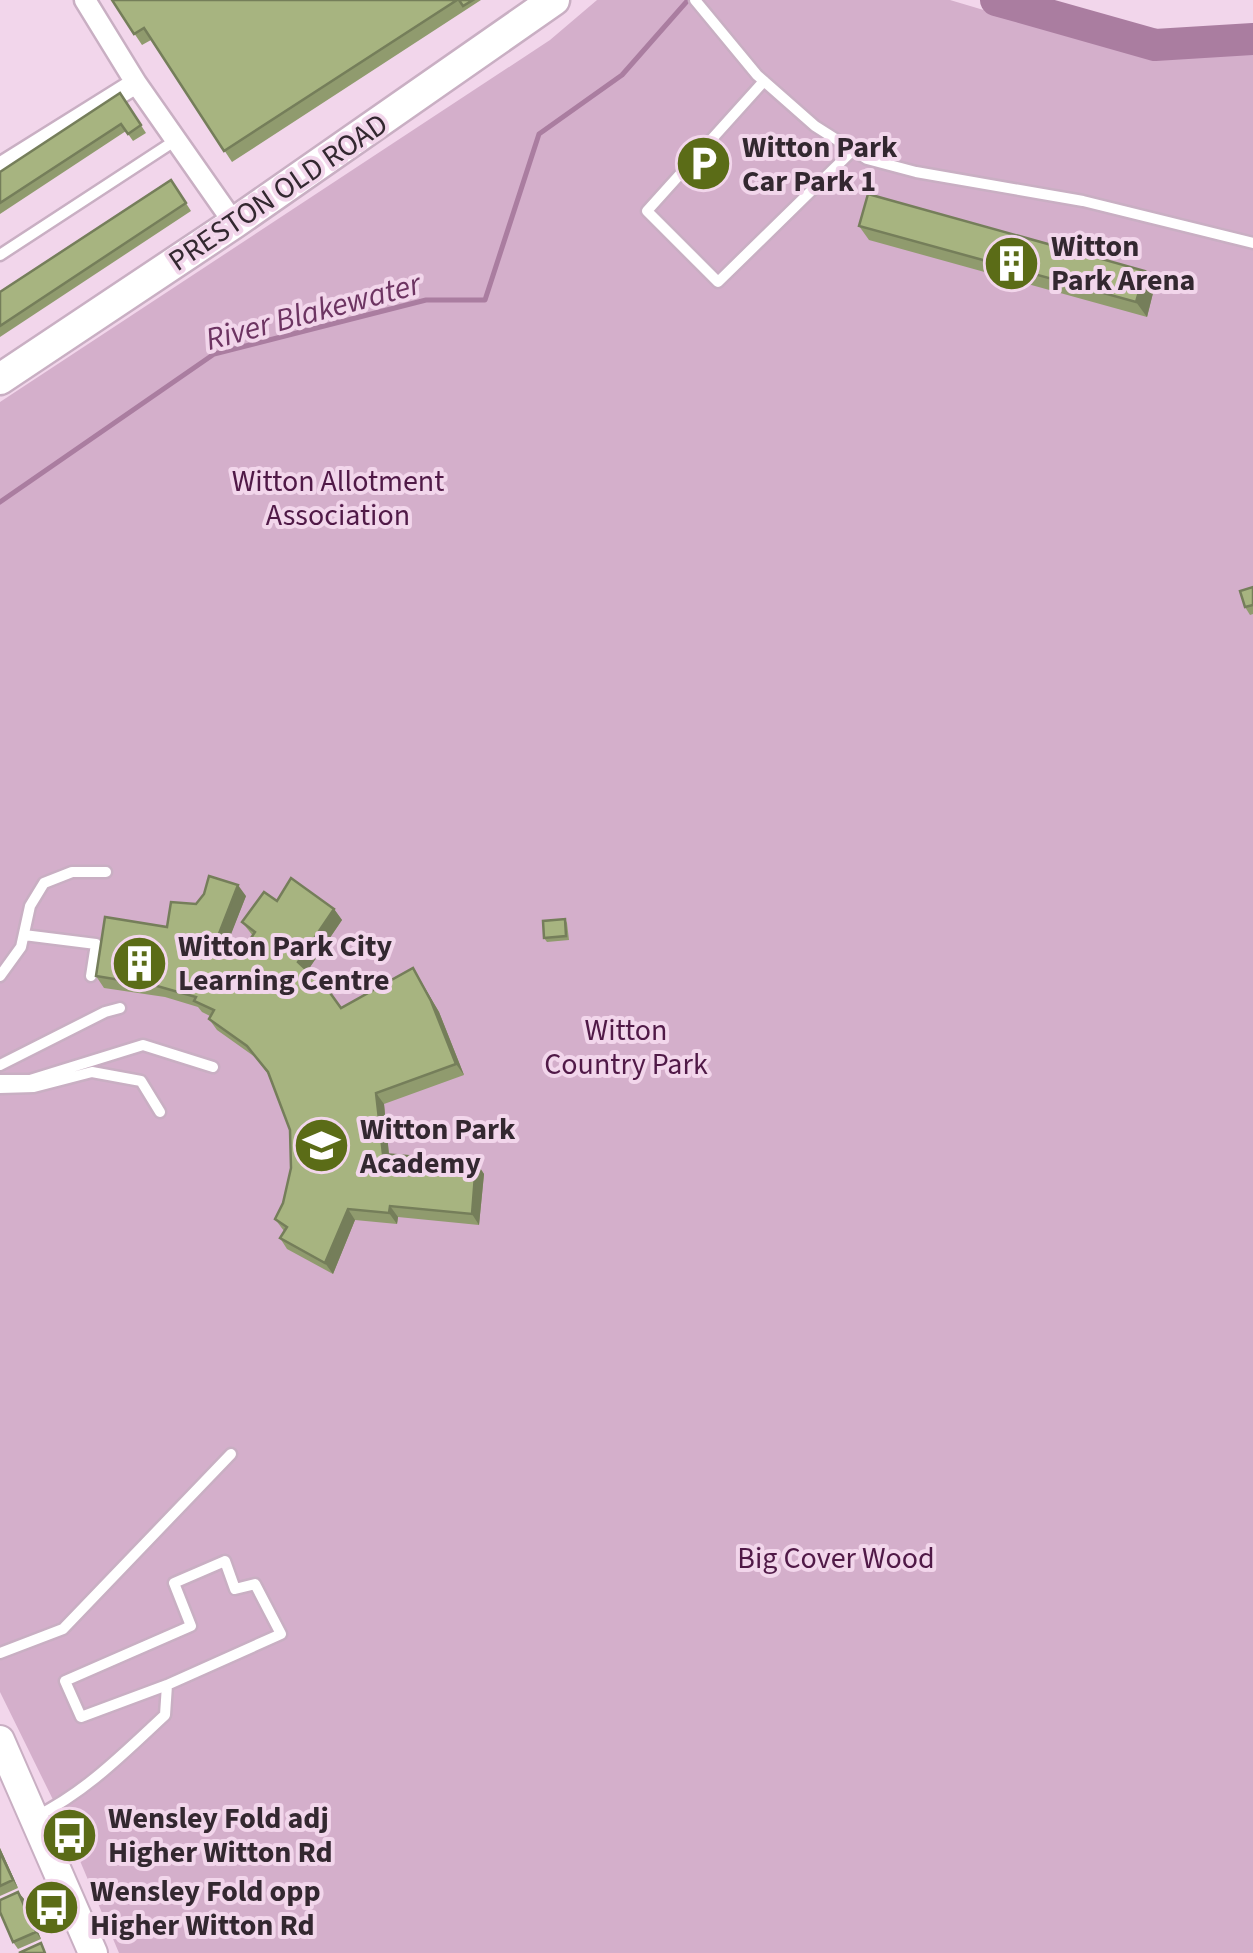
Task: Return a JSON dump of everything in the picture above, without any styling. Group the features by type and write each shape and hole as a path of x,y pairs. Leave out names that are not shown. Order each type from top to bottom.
{"main road":[{"name":"PRESTON OLD ROAD","path":"0,380 234,224 554,0"},
{"path":"0,1740 93,1953"}],"street":[{"path":"84,0 234,224"},
{"path":"0,168 136,82"}],"lane":[{"path":"696,1 764,81 815,126 867,158 916,172 1083,201 1253,244"},
{"path":"764,81 647,211 718,282 854,149"},
{"path":"0,255 176,140"},
{"path":"0,976 21,947 30,906 44,884 72,872 106,872"},
{"path":"24,935 96,944 91,976"},
{"path":"0,1065 120,1008"},
{"path":"0,1080 30,1080 143,1045 213,1067"},
{"path":"0,1088 34,1087 92,1072 141,1081 160,1112"},
{"path":"0,1653 63,1629 231,1454"},
{"path":"225,1561 235,1589 255,1584 282,1634 167,1684 81,1718 65,1681 191,1626 174,1584 225,1561"},
{"path":"34,1817 68,1800 166,1715 167,1684"}],"green space":[{"name":"Witton Country Park","path":"597,0 950,0 1129,53 1253,51 1253,1953 119,1953 61,1816 0,1692 0,402 550,40"}],"building":[{"path":"112,0 457,0 224,151 144,28 134,34"},
{"path":"120,93 141,125 128,134 121,124 0,203 0,172"},
{"path":"171,180 186,203 0,326 0,292"},
{"name":"Witton Park Arena","path":"868,194 1145,271 1136,302 859,226"},
{"path":"1253,587 1253,605 1245,607 1240,591"},
{"name":"Witton Park Academy","path":"209,876 238,885 213,949 238,958 255,932 242,922 264,892 277,901 291,878 334,909 298,962 341,1008 413,968 456,1064 376,1093 383,1154 476,1162 472,1214 390,1206 389,1213 348,1209 325,1263 280,1238 287,1227 275,1219 291,1168 290,1130 268,1072 247,1046 209,1019 214,1010 194,1001 196,997 96,976 105,917 167,927 171,902 196,904 204,894"},
{"path":"565,919 566,936 544,938 543,921"},
{"path":"0,1852 13,1880 0,1886"},
{"path":"18,1892 36,1932 13,1942 0,1912 0,1900"},
{"path":"41,1943 45,1953 19,1953"}],"waterway":[{"name":"River Blakewater","path":"0,502 214,354 426,300 485,300 539,134 622,75 688,0"},
{"path":"996,0 1155,45 1253,39"}],"place":[{"name":"Witton Park Car Park 1","path":"703,164"},
{"name":"Witton Park Arena","path":"1012,263"},
{"name":"Witton Park City Learning Centre","path":"139,963"},
{"name":"Witton Park Academy","path":"321,1146"},
{"name":"Wensley Fold adj Higher Witton Rd","path":"69,1835"},
{"name":"Wensley Fold opp Higher Witton Rd","path":"51,1908"}],"park label":[{"name":"Witton Allotment Association","path":"338,498"},
{"name":"Big Cover Wood","path":"836,1558"}]}
